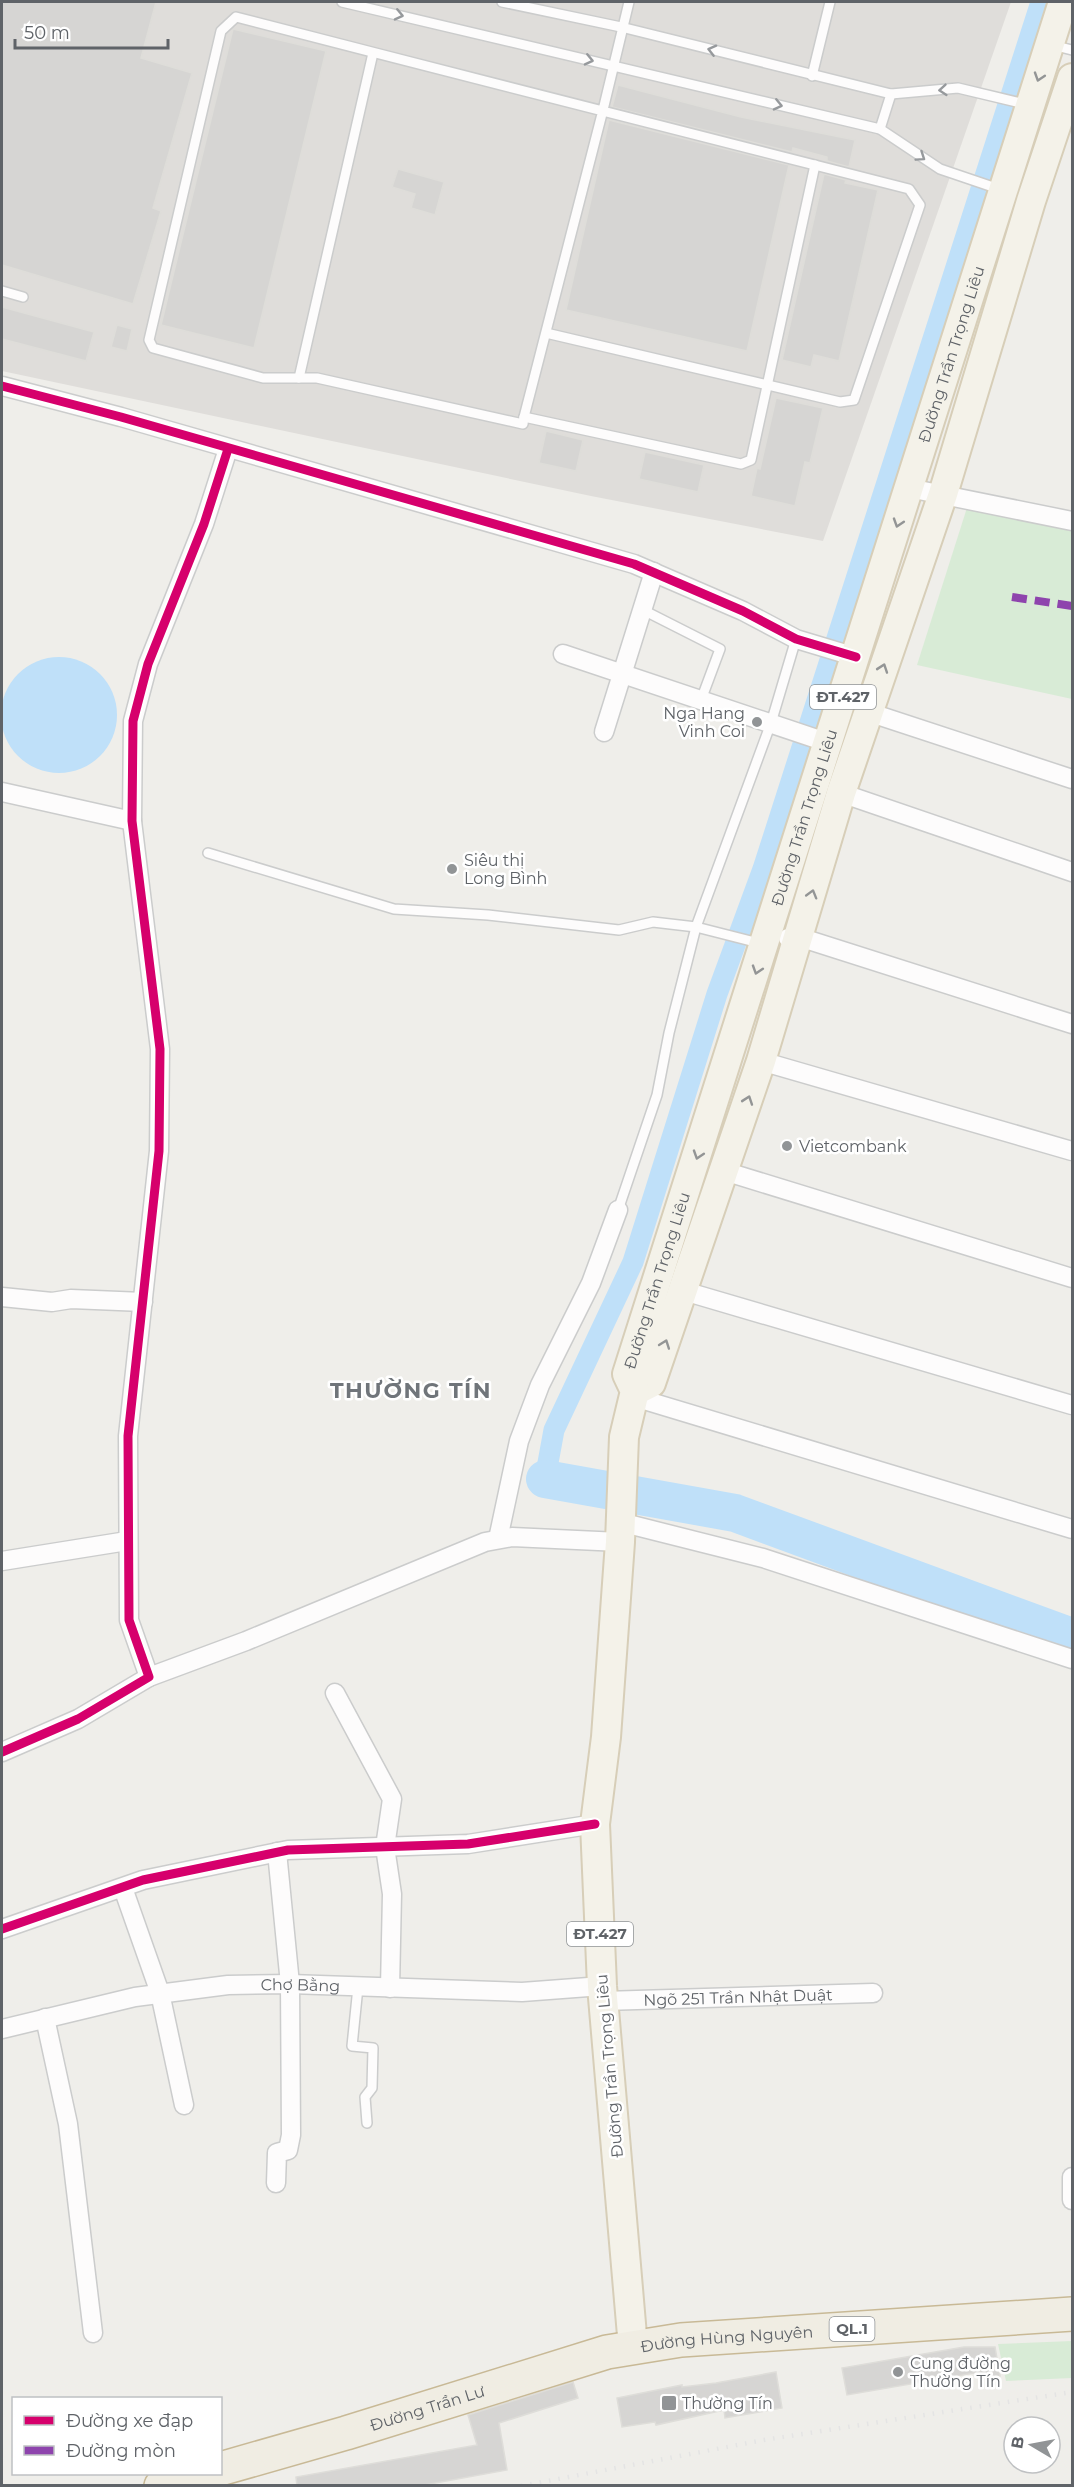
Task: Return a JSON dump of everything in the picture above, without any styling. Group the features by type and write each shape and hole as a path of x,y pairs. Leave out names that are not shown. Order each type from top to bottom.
{"highway":[{"name":"Đường Hùng Nguyên","path":"633,2347 681,2340 1072,2314"},
{"name":"Đường Trần Lư","path":"222,2468 346,2433 607,2352 633,2347"},
{"path":"161,2486 200,2475"}],"main road":[{"name":"Đường Trần Trọng Liêu","path":"633,2347 603,1994 595,1824 606,1737 624,1437 634,1394 627,1374 759,940 823,741 856,657 1026,104 1061,48 1063,2"},
{"name":"Đường Trần Trọng Liêu","path":"634,1394 651,1383 761,1061 800,937 841,793 943,494 1031,201 1072,78"}],"street":[{"path":"1026,104 1061,114"},
{"path":"1000,189 1031,201"},
{"path":"2,386 634,564 797,639 856,657"},
{"path":"149,1677 129,1620 128,1436 159,1151 160,1048 132,821 134,721 148,664 204,524 228,448"},
{"path":"909,488 1072,521"},
{"path":"604,732 624,675 654,572"},
{"path":"563,654 823,741"},
{"path":"868,712 1072,778"},
{"path":"2,792 132,821"},
{"path":"841,793 1072,873"},
{"path":"759,940 800,937 1072,1024"},
{"path":"761,1061 1072,1151"},
{"path":"724,1171 1072,1278"},
{"path":"498,1539 519,1441 540,1385 591,1283 618,1210"},
{"path":"684,1291 1072,1405"},
{"path":"2,1297 52,1302 71,1299 143,1302"},
{"path":"634,1394 1072,1529"},
{"path":"2,1752 78,1719 149,1677 246,1641 498,1539 620,1532 763,1558 1072,1659"},
{"path":"2,1561 128,1541"},
{"path":"335,1693 393,1799 385,1847 392,1894 390,1988"},
{"path":"2,1929 143,1880 277,1852 468,1845 595,1824"},
{"path":"276,2183 277,2153 288,2150 291,2135 290,1984 277,1852"},
{"path":"123,1888 160,1994 184,2105"},
{"name":"Chợ Bằng","path":"2,2029 135,1996 228,1985 290,1984 603,1994"},
{"name":"Ngõ 251 Trần Nhật Duật","path":"603,1994 873,1993"},
{"path":"45,2018 68,2124 93,2333"},
{"path":"1072,2177 1072,2200"}],"lane":[{"path":"342,2 880,129 940,170 1000,189"},
{"path":"502,2 535,5 891,94 958,88 1026,104"},
{"path":"546,333 840,402 854,400 920,205 909,189 603,110 373,53 236,17 221,31 149,339 153,348 263,378 317,378 523,424 524,417 546,333 603,110 614,66 621,27 629,2"},
{"path":"812,76 830,2"},
{"path":"299,378 373,53"},
{"path":"880,129 891,94"},
{"path":"524,417 741,464 751,460 815,165"},
{"path":"2,291 23,297"},
{"path":"643,610 720,649 701,700"},
{"path":"618,1210 657,1095 669,1033 700,928 771,723 797,639"},
{"path":"208,853 394,909 488,915 619,930 653,922 700,928 759,940"},
{"path":"358,1987 352,2046 374,2048 372,2088 365,2097 367,2123"}],"shaded area":[{"path":"2,2 1011,2 823,541 591,496 2,371"}],"green space":[{"path":"972,492 1072,516 1072,699 917,665"},
{"path":"1072,2341 1072,2378 1006,2381 998,2344"}],"water":[{"path":"59,657 81,662 100,674 112,693 117,715 112,737 100,756 81,768 59,773 37,768 18,756 6,737 1,715 6,693 18,674 37,662"}],"building":[{"path":"2,2 156,2 141,58 192,73 153,208 161,211 133,304 2,265"},
{"path":"233,29 326,51 254,348 161,325"},
{"path":"618,85 741,117 855,140 849,167 827,161 827,157 793,148 792,152 612,107"},
{"path":"609,120 789,165 747,351 566,310"},
{"path":"398,169 444,182 435,215 411,208 415,194 392,187"},
{"path":"824,174 846,180 845,183 878,190 839,361 814,355 811,367 782,360"},
{"path":"2,307 94,332 86,361 2,339"},
{"path":"117,325 132,329 127,351 111,347"},
{"path":"776,398 823,408 810,463 805,462 795,506 751,496 757,468 760,469"},
{"path":"546,431 583,440 576,471 539,463"},
{"path":"645,452 704,465 698,492 639,479"},
{"name":"Cung đường Thường Tín","path":"964,2347 995,2347 1000,2376 981,2379 980,2372 847,2395 842,2368"},
{"path":"776,2372 782,2408 725,2418 724,2410 656,2425 655,2422 622,2427 617,2398 682,2385 682,2387 716,2383"},
{"path":"573,2382 578,2398 499,2423 507,2470 419,2486 297,2486 296,2477 477,2445 468,2415"}],"waterway":[{"path":"545,1479 554,1430 633,1262 717,994 763,869 1041,2"},
{"path":"545,1479 735,1513 1072,1637"}],"railway":[{"path":"521,2486 764,2440 1072,2392"}],"marked path":[{"path":"1012,597 1072,606"}],"cycle path":[{"path":"2,386 121,417 634,564 743,611 796,639 856,657"},
{"path":"2,1752 78,1719 149,1677 129,1620 128,1436 159,1151 160,1049 132,821 133,721 148,664 204,524 228,449"},
{"path":"2,1929 143,1880 288,1850 468,1844 595,1824"}],"place":[{"name":"Nga Hang Vinh Coi","path":"757,722"},
{"name":"Siêu thị Long Bình","path":"452,869"},
{"name":"Vietcombank","path":"787,1146"},
{"name":"Cung đường Thường Tín","path":"898,2372"},
{"name":"Thường Tín","path":"669,2403"}],"district":[{"name":"THƯỜNG TÍN","path":"411,1390"}]}
